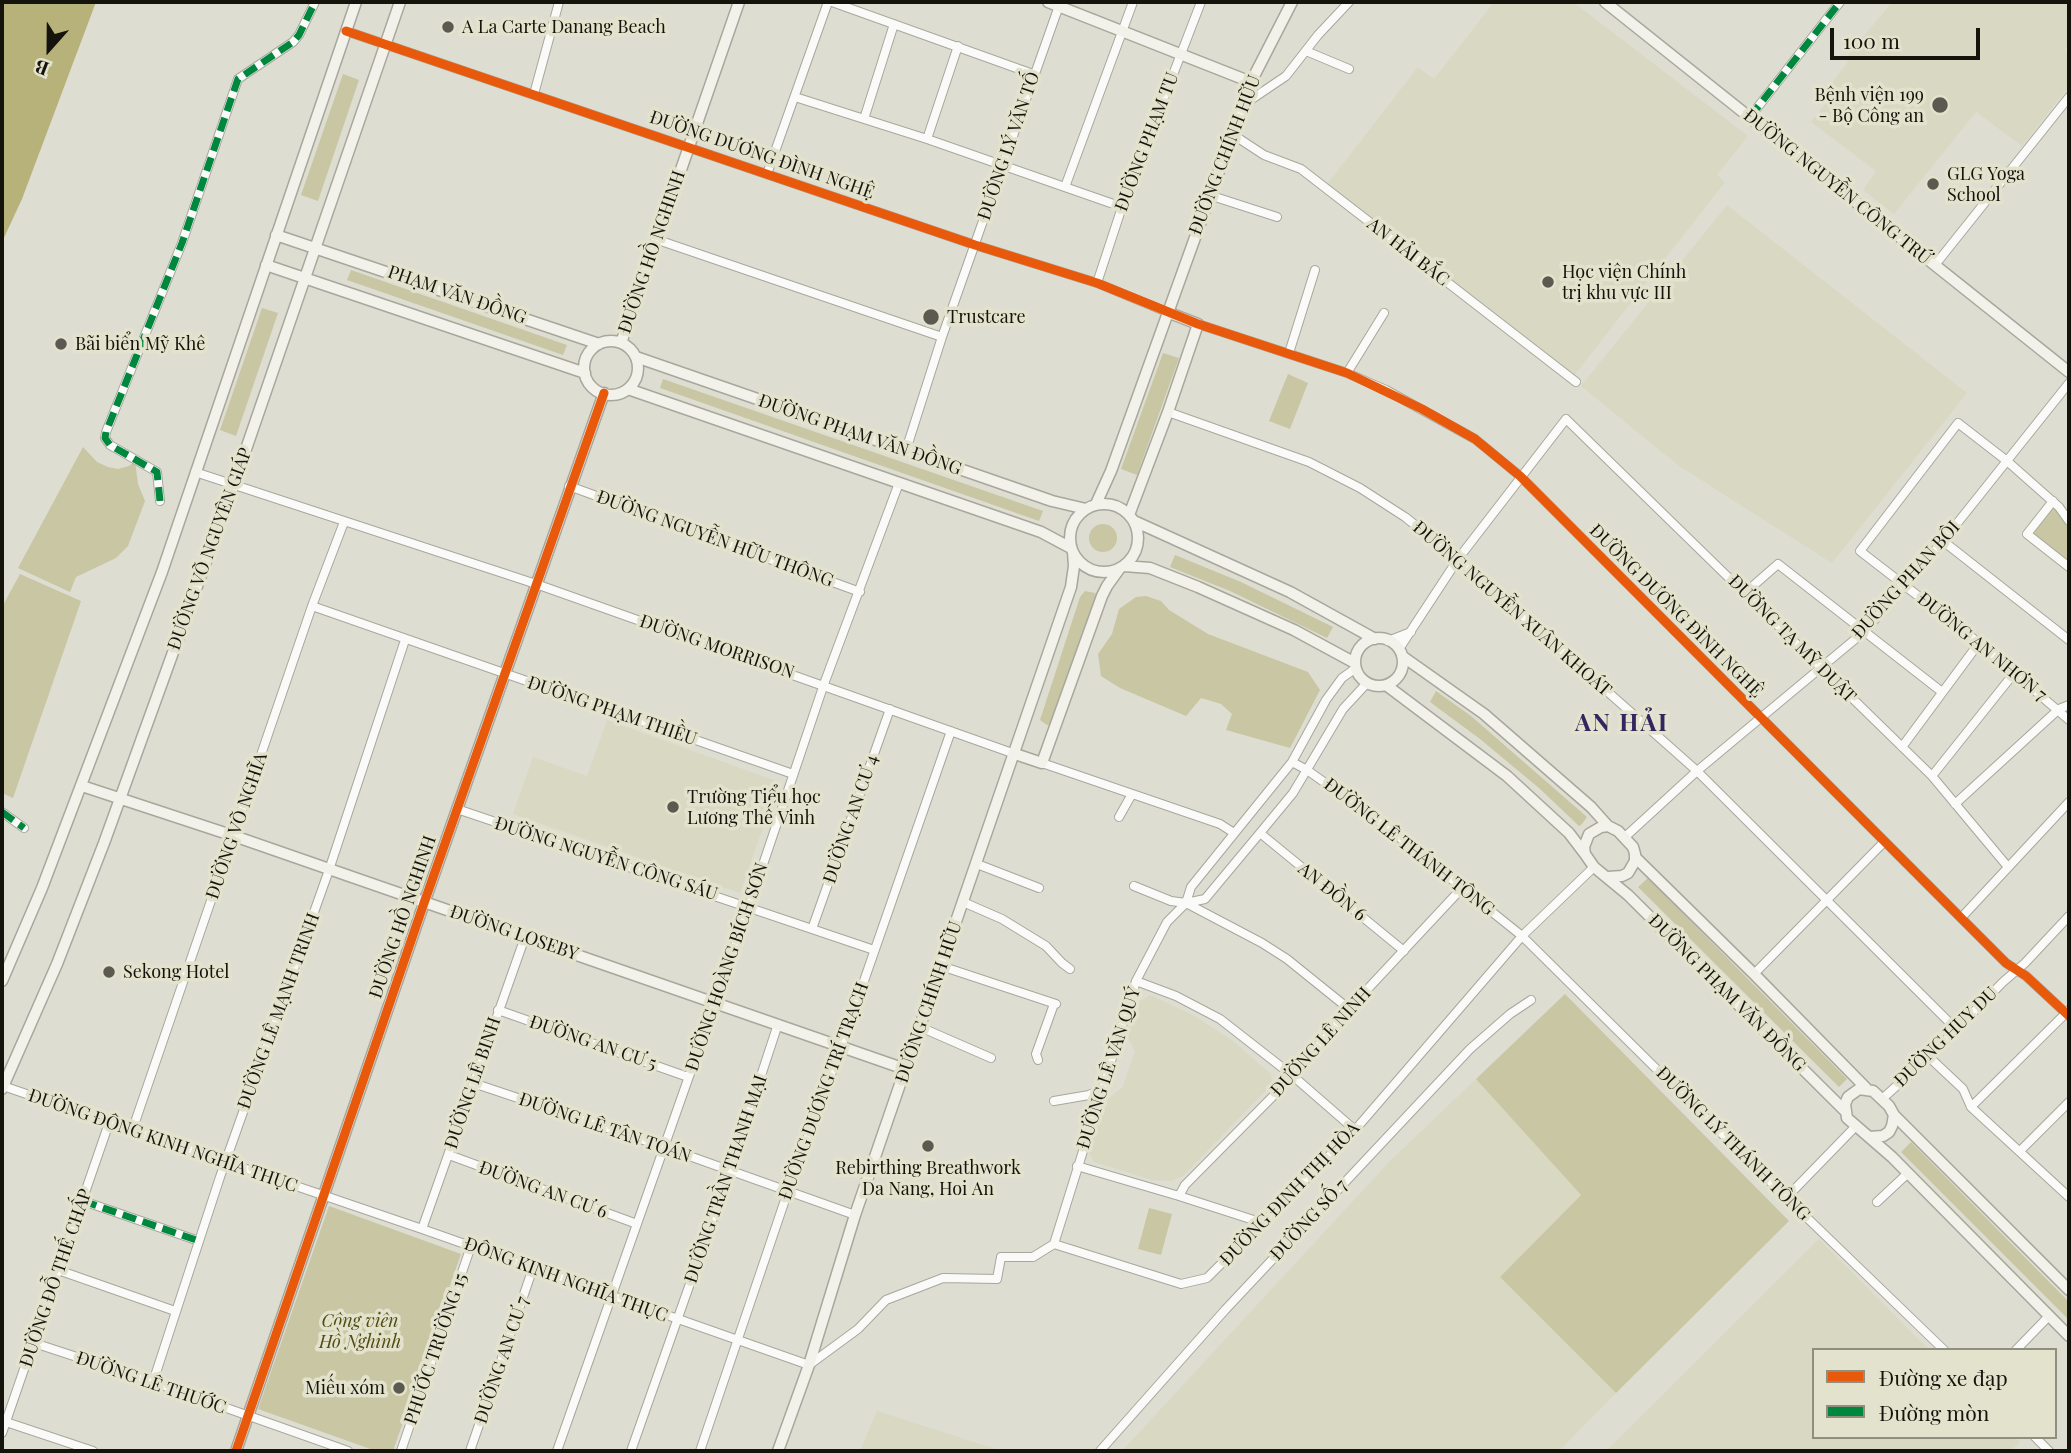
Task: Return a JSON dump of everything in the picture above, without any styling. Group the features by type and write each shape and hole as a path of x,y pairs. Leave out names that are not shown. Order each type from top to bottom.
{"main road":[{"path":"2,981 43,888 162,572 356,2"},
{"name":"ĐƯỜNG VÕ NGUYÊN GIÁP","path":"2,1087 57,964 120,799 234,484 400,2"},
{"name":"ĐƯỜNG HỒ NGHINH","path":"621,343 739,2"},
{"path":"1048,2 1060,4 1122,32 1251,82"},
{"name":"ĐƯỜNG CHÍNH HỮU","path":"1091,506 1111,471 1251,82 1292,2"},
{"name":"ĐƯỜNG NGUYỄN CÔNG TRỨ","path":"1605,2 2069,372"},
{"path":"276,235 315,247"},
{"name":"PHẠM VĂN ĐỒNG","path":"315,247 599,344"},
{"path":"266,265 304,278"},
{"name":"PHẠM VĂN ĐỒNG","path":"304,278 585,373"},
{"path":"1042,763 1102,596 1107,586 1130,560 1138,545 1139,537 1132,518 1198,324 1167,312"},
{"path":"614,341 621,343 636,357 638,371 628,388 621,393 604,393 589,382 585,373 586,359 599,344 614,341"},
{"name":"ĐƯỜNG PHẠM VĂN ĐỒNG","path":"636,357 1052,501 1091,506"},
{"name":"ĐƯỜNG PHẠM VĂN ĐỒNG","path":"628,388 1041,532 1072,550"},
{"name":"ĐƯỜNG HỒ NGHINH","path":"236,1451 569,486 604,393"},
{"path":"1355,665 1294,630 1150,568 1122,567 1102,572 1085,566 1072,550 1069,539 1073,522 1091,506 1114,505 1132,518 1290,592 1375,639 1388,640 1401,653 1484,714 1591,807 1608,827 1625,837 1633,847 1636,857 1628,873 1608,877 1594,867 1569,833 1507,776 1386,685"},
{"name":"ĐƯỜNG CHÍNH HỮU","path":"778,1451 809,1365 855,1215 1070,587 1074,566 1072,550"},
{"path":"1375,639 1360,647 1355,665 1358,674 1367,683 1373,686 1386,685 1400,674 1401,653"},
{"name":"ĐƯỜNG MORRISON","path":"1015,754 1042,763"},
{"name":"ĐƯỜNG LOSEBY","path":"82,786 234,836 905,1069"},
{"path":"1585,854 1585,840 1589,834 1601,827 1608,827"},
{"name":"ĐƯỜNG PHẠM VĂN ĐỒNG","path":"1636,857 1866,1088"},
{"name":"ĐƯỜNG PHẠM VĂN ĐỒNG","path":"1608,877 1845,1111"},
{"path":"2069,1290 1873,1091 1866,1088 1853,1092 1848,1097 1845,1111 1847,1118 2069,1336"},
{"path":"1869,1137 1876,1138 1889,1132 1894,1115"}],"street":[{"path":"160,501 157,472 110,445 105,438 106,432 182,243 238,79 293,42 315,2"},
{"path":"534,94 559,2"},
{"path":"767,174 830,2 1033,74"},
{"path":"1065,187 1133,2"},
{"name":"ĐƯỜNG PHẠM TU","path":"1097,284 1122,207 1201,2"},
{"path":"1243,105 1286,76 1349,2"},
{"path":"1750,117 1840,2"},
{"name":"ĐƯỜNG LÝ VĂN TỐ","path":"906,450 942,337 1060,4"},
{"path":"863,119 894,24"},
{"name":"ĐƯỜNG DƯƠNG ĐÌNH NGHỆ","path":"346,31 1097,284 1167,312"},
{"path":"927,139 958,46"},
{"path":"1306,51 1349,69"},
{"path":"795,97 927,139 1122,207"},
{"path":"1935,265 2069,97"},
{"name":"AN HẢI BẮC","path":"1232,134 1264,155 1301,169 1576,382"},
{"path":"1209,195 1277,217"},
{"path":"655,239 942,337"},
{"path":"1289,353 1315,270"},
{"path":"1347,373 1384,313"},
{"name":"ĐƯỜNG DƯƠNG ĐÌNH NGHỆ","path":"1198,324 1347,373 1386,390 1475,439 1520,476 1961,918 2016,970 2026,975 2068,1013"},
{"name":"ĐƯỜNG PHAN BÔI","path":"1625,837 1697,771 1865,631 1943,541 2069,383"},
{"name":"ĐƯỜNG NGUYỄN XUÂN KHOÁT","path":"1168,412 1319,467 1360,488 1405,517 1458,559 1697,771 1956,1029"},
{"name":"ĐƯỜNG TẠ MỸ DUẬT","path":"1520,476 1566,419 1746,592 1931,776 2008,867"},
{"name":"ĐƯỜNG AN NHƠN 7","path":"2007,461 1958,424 1860,551 2015,672 2069,720"},
{"path":"2007,461 2053,501 2069,521"},
{"name":"ĐƯỜNG MORRISON","path":"195,472 536,584 1015,754"},
{"path":"1401,653 1411,632 1458,559 1520,476"},
{"name":"ĐƯỜNG HOÀNG BÍCH SƠN","path":"557,1451 749,906 824,684 899,483"},
{"name":"ĐƯỜNG NGUYỄN HỮU THÔNG","path":"569,486 860,592"},
{"path":"2053,501 2027,534 2069,567"},
{"name":"ĐƯỜNG VÕ NGHĨA","path":"132,1131 312,606 344,522"},
{"path":"1943,541 2069,638"},
{"path":"1746,592 1779,564 1942,692"},
{"name":"ĐƯỜNG PHẠM THIỀU","path":"312,606 793,774"},
{"path":"1388,640 1411,632"},
{"name":"ĐƯỜNG LÊ MẠNH TRINH","path":"153,1382 225,1161 329,870 405,640"},
{"path":"1902,747 1979,643"},
{"name":"ĐƯỜNG LÊ VĂN QUÝ","path":"1054,1244 1136,981 1167,922 1186,903 1191,887 1292,762 1326,700 1355,665"},
{"path":"1931,776 2015,672"},
{"name":"ĐƯỜNG LÊ VĂN QUÝ","path":"1186,903 1205,899 1293,793 1343,709 1367,683"},
{"path":"1955,803 2059,709 2069,705"},
{"name":"ĐƯỜNG AN CƯ 4","path":"812,929 890,709"},
{"name":"ĐƯỜNG DƯƠNG TRÍ TRẠCH","path":"699,1451 951,731"},
{"name":"ĐƯỜNG LÊ THÁNH TÔNG","path":"1292,762 1380,822 1522,936"},
{"name":"ĐƯỜNG MORRISON","path":"1042,763 1220,824 1234,833"},
{"path":"1119,817 1132,794"},
{"path":"1961,918 2069,802"},
{"name":"ĐƯỜNG NGUYỄN CÔNG SÁU","path":"457,810 874,950"},
{"path":"2,812 24,828"},
{"name":"AN ĐỒN 6","path":"1260,833 1404,951"},
{"path":"1754,974 1884,842"},
{"path":"977,864 1039,888"},
{"name":"ĐƯỜNG ĐINH THỊ HÒA","path":"1054,1244 1181,1284 1207,1278 1354,1130 1522,936 1594,867"},
{"path":"1134,886 1171,901 1186,903 1287,959 1349,1009"},
{"name":"ĐƯỜNG LÊ NINH","path":"1179,1196 1185,1185 1293,1076 1349,1009 1462,888"},
{"path":"963,902 1002,919 1046,946 1070,969"},
{"name":"ĐƯỜNG HUY DU","path":"1882,1099 1929,1056 2069,916"},
{"name":"ĐƯỜNG LÝ THÁNH TÔNG","path":"1522,936 1942,1348"},
{"name":"ĐƯỜNG LÊ BINH","path":"422,1229 525,937"},
{"path":"941,966 1055,1004 1037,1054 1038,1060"},
{"path":"1136,981 1176,996 1220,1019 1293,1076 1354,1130"},
{"name":"ĐƯỜNG SỐ 7","path":"1100,1451 1218,1317 1460,1059 1510,1014 1531,1000"},
{"name":"ĐƯỜNG AN CƯ 5","path":"498,1010 688,1077"},
{"path":"1970,1107 2068,1013"},
{"name":"ĐƯỜNG TRẦN THANH MẠI","path":"631,1451 730,1170 778,1024"},
{"path":"920,1027 991,1058"},
{"path":"1929,1056 1963,1089 1970,1107 2069,1197"},
{"name":"ĐƯỜNG LÊ TÂN TOÁN","path":"473,1083 855,1215"},
{"name":"ĐƯỜNG ĐÔNG KINH NGHĨA THỤC","path":"2,1087 324,1196"},
{"path":"1054,1101 1089,1095 1102,1089"},
{"path":"2020,1151 2069,1102"},
{"name":"ĐƯỜNG ĐỖ THẾ CHẤP","path":"2,1433 109,1123"},
{"path":"1787,1197 1856,1126"},
{"name":"ĐƯỜNG AN CƯ 6","path":"449,1155 637,1224"},
{"path":"1077,1166 1263,1223"},
{"path":"1877,1202 1907,1174"},
{"name":"ĐÔNG KINH NGHĨA THỤC","path":"324,1196 809,1365"},
{"path":"83,1201 199,1241"},
{"path":"809,1365 858,1329 886,1300 943,1278 997,1279 1001,1257 1032,1257 1054,1244"},
{"name":"PHƯỚC TRƯỜNG 15","path":"401,1451 471,1246"},
{"name":"ĐƯỜNG AN CƯ 7","path":"471,1451 533,1268"},
{"path":"58,1270 175,1311"},
{"path":"2018,1348 2049,1316"},
{"name":"ĐƯỜNG LÊ THƯỚC","path":"34,1343 343,1450"},
{"path":"4,1421 93,1451"}],"shaded area":[{"path":"2,2 96,2 22,199 2,242"},
{"name":"Học viện Chính trị khu vực III","path":"1494,2 1573,2 1748,136 1717,175 1725,182 1573,377 1325,187 1418,67 1434,79"},
{"name":"Bệnh viện 199 - Bộ Công an","path":"1892,2 2062,2 2069,7 2069,44 2065,50 2069,53 2069,86 2022,146 1976,112 1894,214 1863,190 1876,171 1811,122 1830,98 1824,93 1848,62 1845,59"},
{"path":"1727,205 1967,393 1832,563 1679,466 1581,386"},
{"name":"Trường Tiểu học Lương Thế Vinh","path":"607,720 779,782 740,893 513,814 533,757 587,776"},
{"path":"1150,995 1193,1015 1233,1041 1271,1074 1272,1084 1183,1176 1171,1181 1152,1180 1094,1162 1088,1152 1105,1101 1122,1088 1135,1051 1126,1034 1136,1004"},
{"path":"1476,1079 1581,1195 1500,1277 1616,1393 1559,1451 1122,1451 1389,1162"},
{"path":"1819,1239 1927,1348 1812,1348 1812,1439 2017,1439 2020,1442 2011,1451 1606,1451"},
{"path":"877,1411 1002,1451 860,1451"}],"green space":[{"path":"343,74 359,80 318,201 301,195"},
{"path":"351,270 567,345 563,355 347,280"},
{"path":"262,308 278,313 236,436 220,430"},
{"path":"1163,353 1179,358 1137,475 1121,469"},
{"path":"1288,374 1308,383 1290,429 1269,421"},
{"path":"663,379 1043,511 1039,521 660,388"},
{"path":"83,447 97,462 108,467 118,469 135,461 138,484 145,501 128,546 116,558 76,577 70,592 18,568"},
{"path":"2053,504 2069,525 2069,565 2030,534"},
{"path":"1103,524 1113,528 1117,538 1113,548 1103,552 1093,548 1089,538 1093,528"},
{"path":"1175,555 1241,582 1333,627 1327,638 1230,591 1170,567"},
{"path":"20,574 81,601 13,798 2,793 2,607"},
{"path":"1085,591 1095,593 1098,597 1053,724 1047,725 1040,720 1080,597"},
{"path":"1146,596 1161,601 1169,610 1208,634 1308,672 1320,690 1290,748 1226,730 1232,714 1221,704 1201,698 1186,716 1120,688 1101,676 1098,654 1112,634 1119,609 1136,597"},
{"path":"1436,691 1471,716 1587,817 1582,824 1579,826 1539,788 1430,702"},
{"path":"1648,878 1847,1079 1839,1087 1638,887"},
{"path":"1565,994 1789,1221 1616,1393 1500,1277 1581,1195 1476,1079"},
{"path":"1911,1142 2069,1302 2069,1320 1901,1152"},
{"name":"Công viên Hồ Nghinh","path":"329,1206 461,1254 393,1451 376,1451 258,1409"},
{"path":"1149,1208 1172,1214 1161,1255 1138,1249"}],"marked path":[{"path":"160,501 157,472 110,445 105,438 106,432 182,243 238,79 293,42 315,2"},
{"path":"1750,117 1840,2"},
{"path":"2,812 24,828"},
{"path":"83,1201 199,1241"}],"cycle path":[{"path":"346,31 975,245 1097,283 1198,324 1347,373 1422,409 1475,439 1520,476 2006,963 2026,976 2069,1016"},
{"path":"236,1451 424,903 604,393"}],"place":[{"name":"A La Carte Danang Beach","path":"448,27"},
{"name":"Bệnh viện 199 - Bộ Công an","path":"1940,105"},
{"name":"GLG Yoga School","path":"1933,184"},
{"name":"Học viện Chính trị khu vực III","path":"1548,282"},
{"name":"Trustcare","path":"931,317"},
{"name":"Bãi biển Mỹ Khê","path":"61,344"},
{"name":"Trường Tiểu học Lương Thế Vinh","path":"673,807"},
{"name":"Sekong Hotel","path":"109,972"},
{"name":"Rebirthing Breathwork Da Nang, Hoi An","path":"928,1146"},
{"name":"Miếu xóm","path":"399,1388"}],"district":[{"name":"AN HẢI","path":"1622,724"}]}
